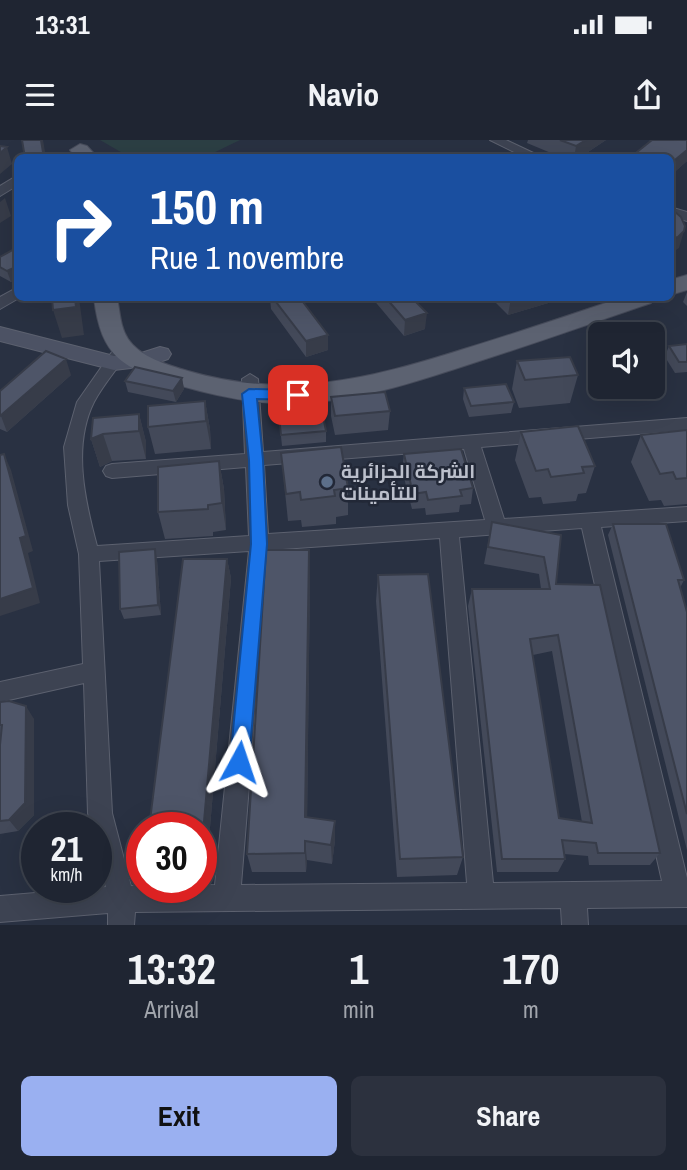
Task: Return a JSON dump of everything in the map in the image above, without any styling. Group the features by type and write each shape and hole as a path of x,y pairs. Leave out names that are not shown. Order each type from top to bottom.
{"main road":[{"path":"107,301 117,343 173,375 249,387 325,394 384,383 634,301"},
{"path":"125,301 136,336 134,355"},
{"path":"279,390 364,374 595,301"},
{"path":"0,320 78,344 134,355"},
{"path":"0,334 134,355"}],"street":[{"path":"505,141 530,154"},
{"path":"96,812 95,671 89,554 77,505 73,447 85,402 95,384 134,355"},
{"path":"227,899 259,544 256,460 249,387"},
{"path":"112,471 687,424"},
{"path":"470,440 497,528"},
{"path":"89,554 687,514"},
{"path":"86,903 121,912 227,899 683,894 590,521"},
{"path":"449,532 481,896"},
{"path":"0,692 95,671"},
{"path":"112,879 121,912"},
{"path":"573,896 575,925"},
{"path":"0,909 27,903"}],"green space":[{"path":"100,140 240,140 211,154 124,154"}],"building":[{"path":"22,140 41,140 43,154 24,154"},
{"path":"560,140 586,140 576,146"},
{"path":"652,140 687,140 687,150 674,161 674,154 637,152"},
{"path":"674,211 685,226 678,237 674,238"},
{"path":"14,249 14,268 7,271 0,267 0,257"},
{"path":"52,301 75,301 76,307 53,310"},
{"path":"275,301 302,301 328,335 306,341"},
{"path":"389,301 415,301 427,313 405,320"},
{"path":"687,344 687,362 679,362 669,346"},
{"path":"46,351 66,359 0,416 0,391"},
{"path":"570,357 578,375 525,380 517,361"},
{"path":"135,367 182,378 173,391 125,381"},
{"path":"506,384 514,402 471,406 464,388"},
{"path":"385,392 390,411 335,416 331,397"},
{"path":"205,401 206,421 148,427 148,406"},
{"path":"322,411 326,431 281,435 279,416"},
{"path":"139,414 139,431 103,434 91,439 93,418"},
{"path":"578,426 595,466 582,467 584,473 551,477 548,469 536,471 521,432"},
{"path":"687,430 687,478 676,479 673,472 660,474 641,435"},
{"path":"341,447 348,488 334,490 335,496 301,500 300,492 286,494 281,453"},
{"path":"461,449 473,488 460,490 462,496 428,500 426,492 413,494 404,454"},
{"path":"4,454 26,536 20,538 33,588 0,599 0,455"},
{"path":"219,461 222,503 208,505 208,509 158,512 158,467"},
{"path":"492,522 561,535 556,584 600,585 660,853 598,853 596,843 562,840 565,859 502,859 472,589 550,589 544,557 488,547","holes":["558,635 592,823 559,818 530,639"]},
{"path":"613,524 666,524 684,580 678,580 687,612 687,814"},
{"path":"155,549 158,605 120,609 119,552"},
{"path":"266,550 309,550 305,817 335,821 331,845 305,841 305,853 247,854"},
{"path":"183,559 227,559 205,812 151,812"},
{"path":"428,574 463,857 400,859 378,575"},
{"path":"9,701 26,706 25,803 9,820 0,821 0,702"}],"place":[{"name":"الشركة الجزائرية للتأمينات","path":"327,482"}],"route":[{"path":"239,762 259,544 256,460 249,394 298,395"}]}
